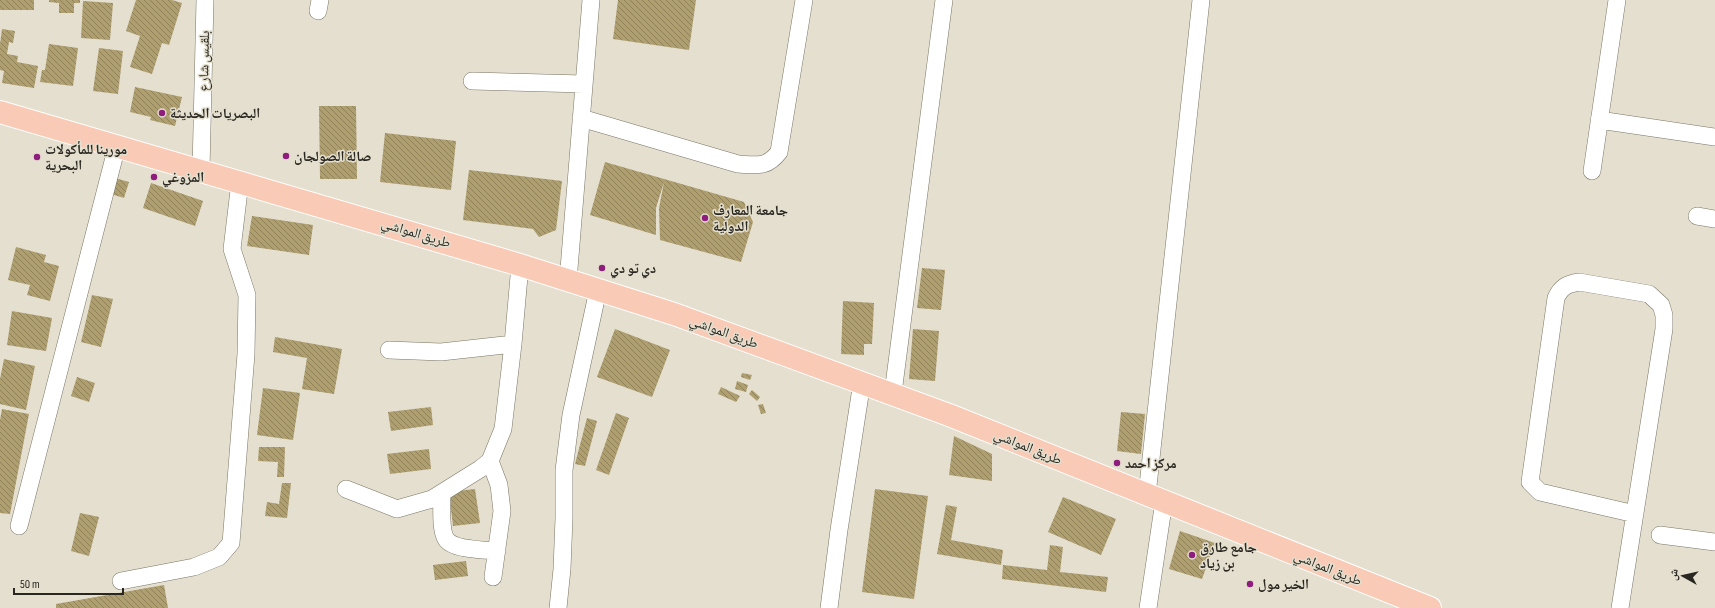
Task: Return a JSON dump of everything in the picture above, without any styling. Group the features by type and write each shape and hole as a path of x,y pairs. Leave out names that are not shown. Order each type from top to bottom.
{"main road":[{"name":"طريق المواشي","path":"0,112 520,265 674,314 893,394 1430,608"}],"street":[{"name":"بلقيس شارع","path":"201,170 205,0"},
{"path":"568,280 591,0"},
{"path":"581,118 738,164 760,165 773,160 779,152 804,0"},
{"path":"893,394 944,0"},
{"path":"1148,608 1155,498 1201,0"},
{"path":"1592,171 1617,0"},
{"path":"472,81 584,84"},
{"path":"1599,120 1715,137"},
{"path":"19,526 117,146"},
{"path":"120,582 194,568 219,557 230,543 246,354 247,295 232,249 240,182"},
{"path":"1697,216 1715,219"},
{"path":"346,489 397,509 432,498 442,493 480,469 490,460 503,429 514,344 520,265"},
{"path":"1620,608 1635,514 1664,330 1664,315 1661,305 1649,294 1579,282 1572,283 1560,290 1556,298 1530,482 1540,492 1635,514"},
{"path":"558,608 562,570 564,526 564,470 571,415 598,290"},
{"path":"390,350 441,352 514,344"},
{"path":"829,608 839,530 862,382"},
{"path":"490,460 499,485 502,511 493,577"},
{"path":"442,493 446,539 456,546 497,551"},
{"path":"1660,534 1715,542"}],"building":[{"path":"0,0 34,0 34,10 0,10"},
{"path":"49,0 80,0 80,3 74,3 74,13 59,13 59,3 49,2"},
{"path":"136,0 172,0 182,3 169,45 162,43 152,74 130,67 140,36 126,31"},
{"path":"618,0 696,0 689,50 613,39"},
{"path":"83,1 113,3 110,40 81,38"},
{"path":"2,29 15,31 13,43 9,42 7,54 18,56 17,62 38,66 34,88 2,83 4,71 0,70 0,44"},
{"path":"49,44 78,48 73,86 40,82 42,70 45,70"},
{"path":"99,48 123,51 118,94 93,91"},
{"path":"135,87 182,97 175,126 150,120 151,117 130,112"},
{"path":"319,106 356,106 357,179 320,179"},
{"path":"385,133 456,141 451,190 380,182"},
{"path":"605,162 744,202 753,222 741,262 660,240 659,208 664,182 656,208 656,235 590,215"},
{"path":"469,170 562,181 556,230 539,237 533,229 463,220"},
{"path":"115,178 129,182 124,198 111,194"},
{"path":"151,183 203,201 195,226 143,208"},
{"path":"252,216 313,225 309,255 247,246"},
{"path":"16,247 46,255 44,262 59,266 50,301 27,295 30,285 8,280"},
{"path":"922,268 945,270 941,310 917,308"},
{"path":"92,295 113,299 101,347 81,342"},
{"path":"843,301 874,303 872,344 864,344 864,355 841,354"},
{"path":"12,311 52,318 46,351 7,345"},
{"path":"615,329 670,350 652,397 597,377"},
{"path":"913,329 939,331 935,381 909,379"},
{"path":"275,337 342,349 334,394 302,389 307,358 273,352"},
{"path":"4,359 35,366 26,410 0,404 0,379"},
{"path":"742,373 752,375 750,380 741,377"},
{"path":"77,377 95,383 89,402 71,396"},
{"path":"737,381 748,385 746,392 735,389"},
{"path":"721,387 740,396 736,402 718,394"},
{"path":"263,388 300,393 293,440 257,435"},
{"path":"752,390 760,397 757,401 749,394"},
{"path":"763,404 766,413 761,414 758,405"},
{"path":"431,407 433,425 391,431 388,412"},
{"path":"2,409 29,414 10,514 0,513 0,420"},
{"path":"1121,412 1145,414 1141,454 1117,451"},
{"path":"616,413 629,418 609,475 596,470"},
{"path":"587,418 597,421 585,466 575,464"},
{"path":"954,436 992,454 992,481 949,475"},
{"path":"259,447 285,447 284,477 277,477 278,462 258,461"},
{"path":"429,449 431,469 390,474 387,454"},
{"path":"282,483 291,483 287,518 265,516 267,502 279,504"},
{"path":"475,489 480,523 453,526 449,492"},
{"path":"875,489 928,496 914,599 862,592"},
{"path":"1063,497 1116,519 1101,555 1048,532"},
{"path":"946,505 957,507 951,540 1003,550 1001,565 937,554"},
{"path":"80,513 99,517 89,556 71,551"},
{"path":"1180,531 1215,543 1202,579 1169,569"},
{"path":"1050,545 1063,547 1060,572 1108,577 1106,592 1002,579 1003,565 1047,570"},
{"path":"466,561 468,576 435,580 433,565"},
{"path":"164,585 168,608 56,608 56,604"}],"place":[{"name":"البصريات الحديثة","path":"162,113"},
{"name":"صالة الصولجان","path":"286,156"},
{"name":"مورينا للمأكولات البحرية","path":"37,157"},
{"name":"المزوغي","path":"154,177"},
{"name":"جامعة المعارف الدولية","path":"705,218"},
{"name":"دي تو دي","path":"602,268"},
{"name":"مركز احمد","path":"1117,463"},
{"name":"جامع طارق بن زياد","path":"1192,555"},
{"name":"الخير مول","path":"1250,584"}]}
